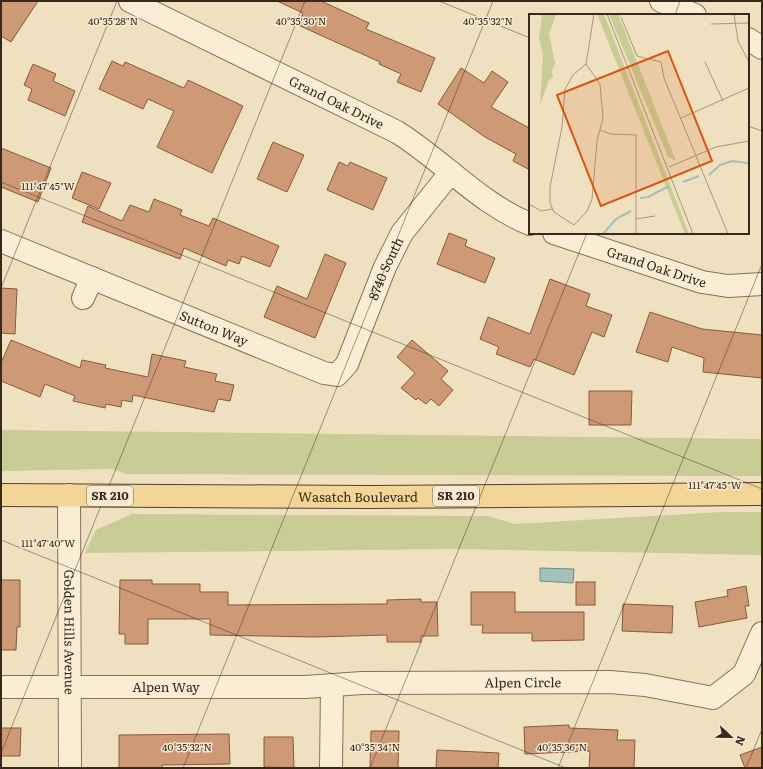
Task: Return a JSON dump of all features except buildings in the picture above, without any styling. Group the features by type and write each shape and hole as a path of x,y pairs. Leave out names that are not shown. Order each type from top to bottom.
{"main road":[{"name":"Wasatch Boulevard","path":"1,495 377,497 762,494"}],"street":[{"name":"Grand Oak Drive","path":"130,1 397,132 417,145 496,206 529,223"},
{"path":"661,1 693,14"},
{"path":"749,40 762,48"},
{"name":"8740 South","path":"337,375 347,364 385,267 402,233 451,172"},
{"name":"Grand Oak Drive","path":"557,234 702,282 728,286 762,284"},
{"name":"Sutton Way","path":"1,241 88,288 324,373 337,375"},
{"name":"Golden Hills Avenue","path":"69,495 70,768"},
{"name":"Alpen Circle","path":"332,686 370,683 610,682 645,685 713,698 744,674 762,633"},
{"path":"331,768 332,686"},
{"name":"Alpen Way","path":"1,687 332,686"}],"green space":[{"path":"1,430 762,439 762,476 126,474 112,469 1,471"},
{"path":"721,512 762,512 762,555 453,549 85,553 96,530 132,514 488,516 515,524"}],"water":[{"path":"540,568 574,569 573,583 540,581"}]}
